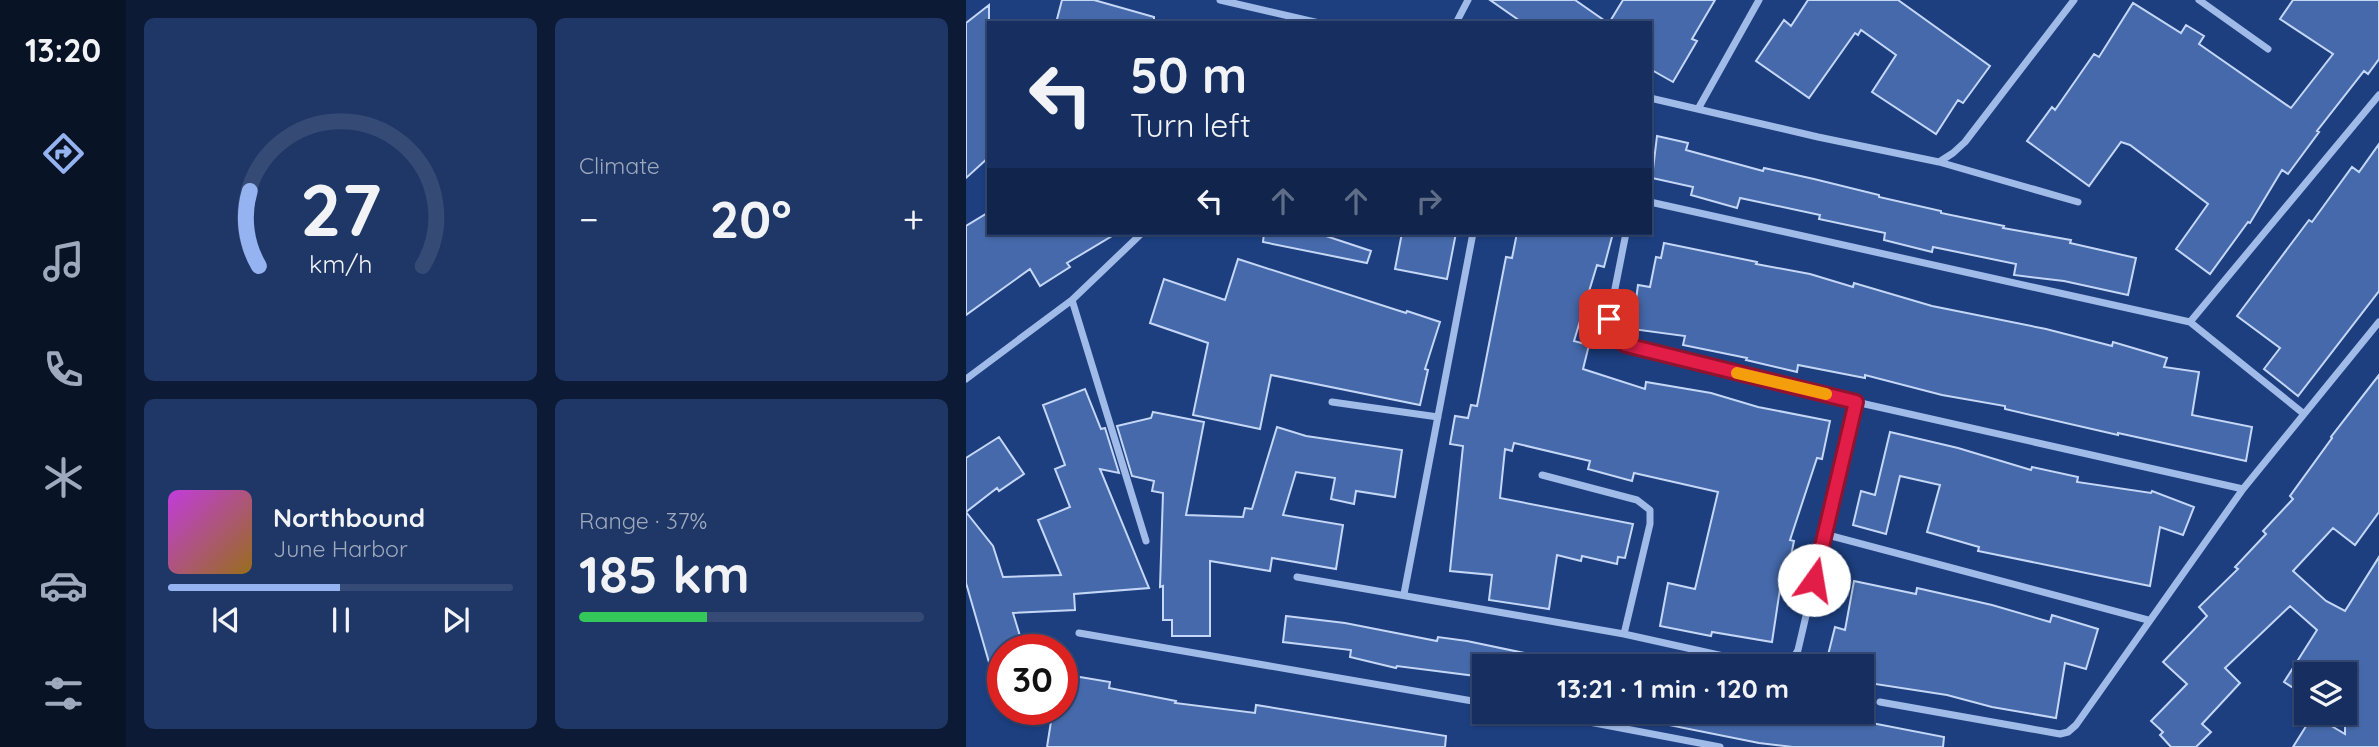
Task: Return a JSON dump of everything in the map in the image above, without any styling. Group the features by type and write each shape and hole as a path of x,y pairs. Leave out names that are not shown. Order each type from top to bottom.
{"street":[{"path":"1220,0 1310,21"},
{"path":"1457,21 1468,0"},
{"path":"1698,109 1759,0"},
{"path":"1939,162 1965,142 2074,0"},
{"path":"2199,0 2268,49"},
{"path":"2190,322 2379,95"},
{"path":"1652,98 1939,162 2078,202"},
{"path":"1652,202 2190,322 2304,414"},
{"path":"966,379 1072,300 1140,235"},
{"path":"1404,594 1473,235"},
{"path":"1626,235 1609,319 1611,336 1626,345 1856,402 2243,489"},
{"path":"1072,300 1146,541"},
{"path":"1880,702 2060,734 2068,732 2076,725 2243,489 2379,322"},
{"path":"1332,402 1438,417"},
{"path":"1297,577 1624,634 1773,667 1790,664 1798,650 1856,402"},
{"path":"1542,475 1637,500 1650,510 1650,524 1624,634"},
{"path":"1824,534 2148,620"},
{"path":"1079,633 1472,701"},
{"path":"1600,724 1720,747"}],"building":[{"path":"1062,0 1094,0 1154,17 1154,21 1057,21"},
{"path":"1490,0 1575,0 1605,21 1520,21"},
{"path":"1623,0 1715,0 1692,39 1697,41 1673,82 1652,70 1652,21 1610,21"},
{"path":"1808,0 1898,0 1990,66 1963,103 1958,100 1936,134 1872,92 1896,55 1861,30 1858,35 1855,33 1809,98 1756,61 1784,20 1791,26"},
{"path":"2293,0 2379,0 2379,59 2368,74 2364,71 2317,131 2319,132 2288,174 2282,170 2250,223 2248,222 2210,274 2176,249 2208,204 2130,145 2121,142 2089,186 2027,141 2052,107 2055,110 2094,54 2099,57 2133,3 2181,33 2186,25 2204,36 2199,44 2291,108 2333,54 2280,19"},
{"path":"989,5 987,159 966,178 966,23"},
{"path":"1657,136 1688,143 1686,150 1763,171 1764,168 1814,179 1941,213 2071,240 2070,243 2136,258 2128,295 2064,281 2014,275 2016,264 1933,247 1932,252 1884,240 1885,233 1819,219 1820,215 1740,198 1737,208 1691,195 1693,187 1652,178"},
{"path":"2379,144 2379,291 2298,396 2264,369 2280,348 2237,316 2352,167 2359,172"},
{"path":"987,213 987,235 1114,235 1067,263 1070,267 1040,286 1030,269 966,315 966,226"},
{"path":"1264,235 1323,235 1371,251 1367,263 1263,242"},
{"path":"1402,235 1456,235 1447,279 1395,269"},
{"path":"1517,235 1612,235 1604,267 1597,265 1574,341 1589,345 1583,369 1645,389 1646,382 1711,393 1758,407 1830,421 1822,459 1817,458 1790,540 1794,541 1784,590 1780,589 1772,642 1712,632 1711,636 1660,626 1668,583 1695,589 1718,492 1634,473 1632,481 1588,469 1590,461 1514,443 1512,451 1505,449 1500,498 1633,524 1625,558 1618,557 1617,564 1582,556 1581,561 1557,555 1549,609 1489,600 1492,575 1450,571 1463,446 1450,444 1455,416 1468,418 1471,405 1477,406 1506,257 1512,258"},
{"path":"1664,243 1810,274 1853,287 1854,283 1932,306 2046,329 2112,346 2113,342 2167,358 2164,367 2199,372 2192,415 2252,427 2246,461 2118,435 2005,409 2005,406 1942,395 1865,375 1865,378 1798,365 1797,372 1683,345 1685,336 1632,329 1638,285 1650,287 1656,257 1661,258"},
{"path":"1238,259 1440,322 1425,369 1428,370 1420,405 1271,375 1260,429 1193,415 1208,343 1150,323 1164,279 1225,300"},
{"path":"2379,375 2379,512 2355,545 2333,528 2293,571 2326,601 2345,611 2379,557 2379,747 2293,747 2307,725 2330,725 2345,734 2345,725 2357,725 2357,662 2297,662 2317,630 2290,606 2225,668 2240,683 2202,724 2211,732 2196,747 2171,747 2160,735 2163,732 2151,721 2187,684 2163,662 2207,616 2199,607 2238,569 2235,567 2266,534 2263,531 2293,499 2290,496"},
{"path":"1085,389 1101,429 1105,428 1119,473 1100,469 1149,588 1074,594 1075,610 1013,613 1019,634 987,634 987,655 966,583 966,512 993,546 1003,577 1061,575 1038,520 1070,507 1055,469 1065,465 1043,405"},
{"path":"1153,412 1204,422 1186,515 1243,517 1245,508 1252,509 1277,427 1306,436 1402,450 1395,497 1356,491 1354,504 1331,499 1335,478 1296,472 1283,515 1343,525 1336,569 1272,558 1270,571 1210,561 1210,636 1172,636 1172,620 1163,620 1163,586 1160,587 1163,493 1152,491 1154,481 1132,476 1117,426 1151,418"},
{"path":"1890,432 1958,448 2031,470 2032,467 2078,477 2077,482 2151,493 2152,491 2194,507 2183,535 2160,527 2150,586 1978,551 1979,547 1927,532 1940,485 1900,476 1886,534 1853,525 1861,491 1875,495"},
{"path":"999,437 1024,474 999,491 997,488 966,512 966,458"},
{"path":"1854,581 1916,594 1917,588 1992,605 2050,622 2052,615 2098,629 2086,669 2065,663 2056,718 1992,707 1947,695 1874,684 1874,654 1828,654 1835,627 1845,630"},
{"path":"1286,616 1345,623 1437,641 1438,637 1467,641 1529,654 1472,654 1472,675 1396,668 1350,657 1351,650 1283,642"},
{"path":"2294,666 2294,688 2284,682"},
{"path":"1078,677 1110,682 1109,688 1176,701 1175,703 1255,713 1256,705 1446,736 1445,747 1047,747 1050,725 1078,725"},
{"path":"1874,723 1944,737 1943,747 1793,747 1664,724"}],"slow traffic":[{"path":"1737,373 1826,394"}],"route":[{"path":"1609,319 1611,336 1626,345 1856,402 1814,580"}]}
